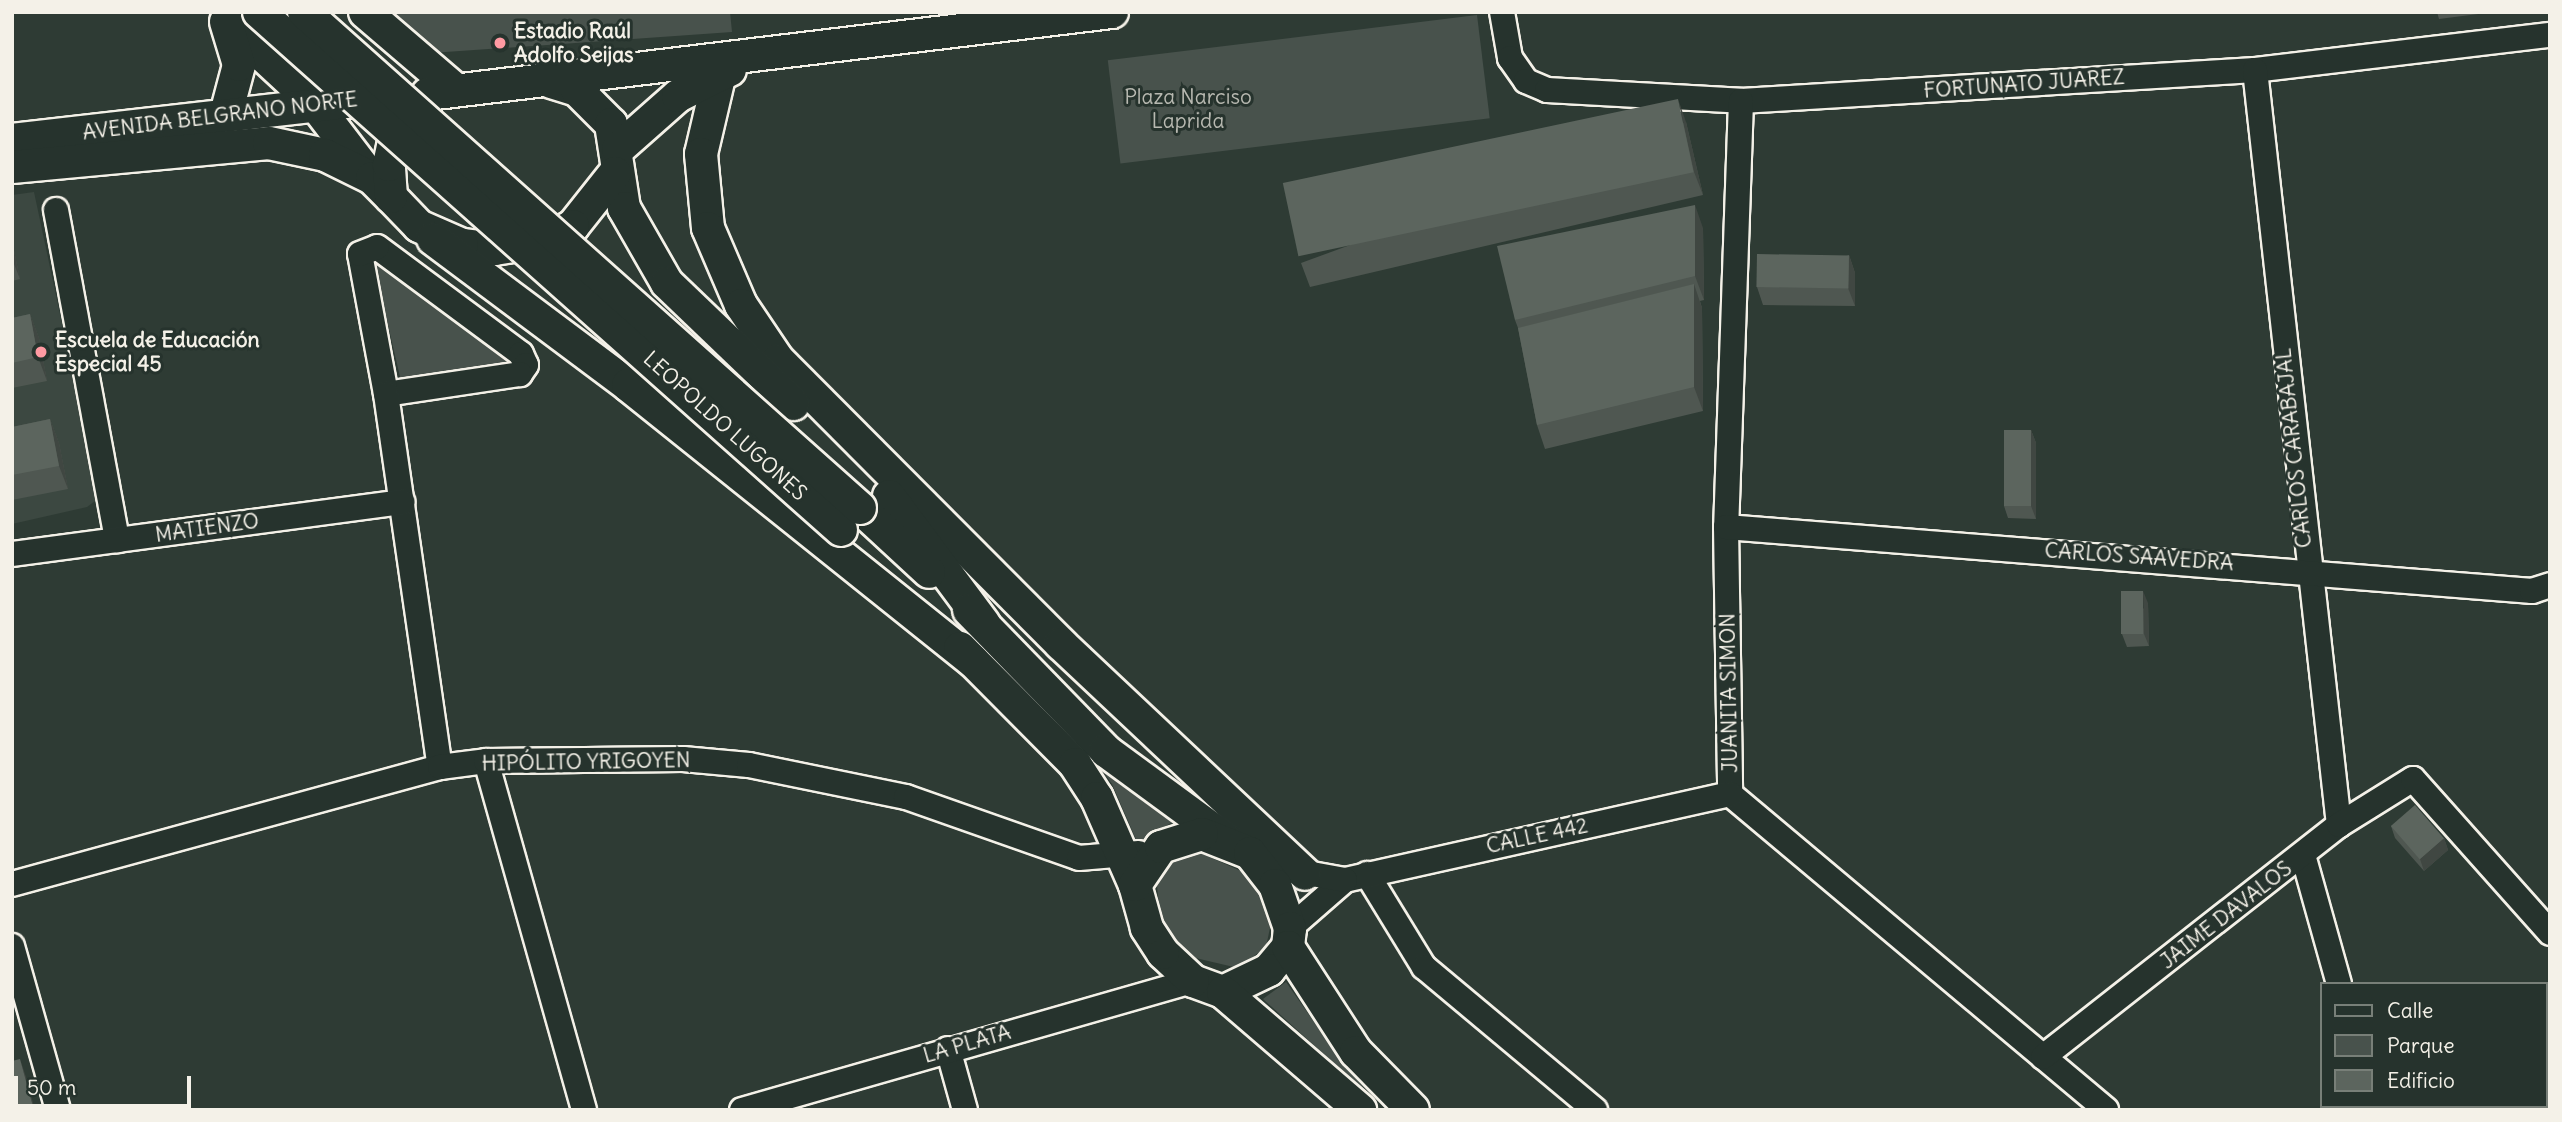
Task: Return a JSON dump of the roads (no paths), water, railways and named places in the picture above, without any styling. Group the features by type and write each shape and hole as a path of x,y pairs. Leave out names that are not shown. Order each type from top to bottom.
{"main road":[{"name":"LEOPOLDO LUGONES","path":"259,12 850,519 984,624 1107,751 1238,846"},
{"name":"LEOPOLDO LUGONES","path":"304,12 850,519 974,661 1075,764 1129,871"},
{"path":"365,12 442,92"},
{"path":"382,188 394,138 442,92 1100,13"},
{"path":"222,18 314,103 382,188 460,265 628,385 974,661"},
{"path":"222,18 239,65 226,114"},
{"path":"419,226 462,245 495,249 545,241 593,208 616,161 678,96 720,73 802,48"},
{"path":"720,73 701,154 708,228 741,305 798,383 1306,874"},
{"path":"548,81 597,104 647,257 721,335 879,484 984,624"},
{"name":"AVENIDA BELGRANO NORTE","path":"12,140 314,103 442,92"},
{"name":"AVENIDA BELGRANO NORTE","path":"12,167 269,143 325,155 382,188"},
{"path":"721,335 798,383"},
{"path":"1360,1110 1223,992 1193,981 1147,928 1129,871 1161,847 1186,835 1238,846 1275,885 1289,937 1356,1052 1413,1110"},
{"path":"1223,992 1269,970 1289,937"}],"street":[{"name":"FORTUNATO JUAREZ","path":"1502,12 1510,58 1526,81 1547,90 1741,101 2255,70 2550,35"},
{"name":"CARLOS CARABAJAL","path":"2255,70 2307,569 2339,825"},
{"name":"JUANITA SIMON","path":"1741,101 1726,527 1730,794 2106,1110"},
{"path":"56,209 117,540"},
{"path":"386,394 520,374 526,365 377,247 366,248 360,254 403,502 440,767"},
{"name":"MATIENZO","path":"12,554 403,502"},
{"name":"CARLOS SAAVEDRA","path":"1726,527 2307,569 2532,591 2550,585"},
{"path":"486,761 583,1110"},
{"name":"HIPÓLITO YRIGOYEN","path":"12,884 440,767 486,761 749,765 906,797 1079,858 1129,871"},
{"name":"JAIME DAVALOS","path":"2043,1057 2339,825 2413,779 2550,933"},
{"name":"CALLE 442","path":"1238,846 1306,874 1356,877 1730,794"},
{"path":"2303,855 2338,982"},
{"path":"1356,877 1424,967 1595,1110"},
{"name":"CALLE 442","path":"1289,937 1356,877"},
{"path":"12,946 58,1110"},
{"name":"LA PLATA","path":"742,1110 1193,981"},
{"path":"948,1049 965,1110"}],"place":[{"name":"Estadio Raúl Adolfo Seijas","path":"500,43"},
{"name":"Escuela de Educación Especial 45","path":"41,352"}],"park label":[{"name":"Plaza Narciso Laprida","path":"1188,109"}]}
